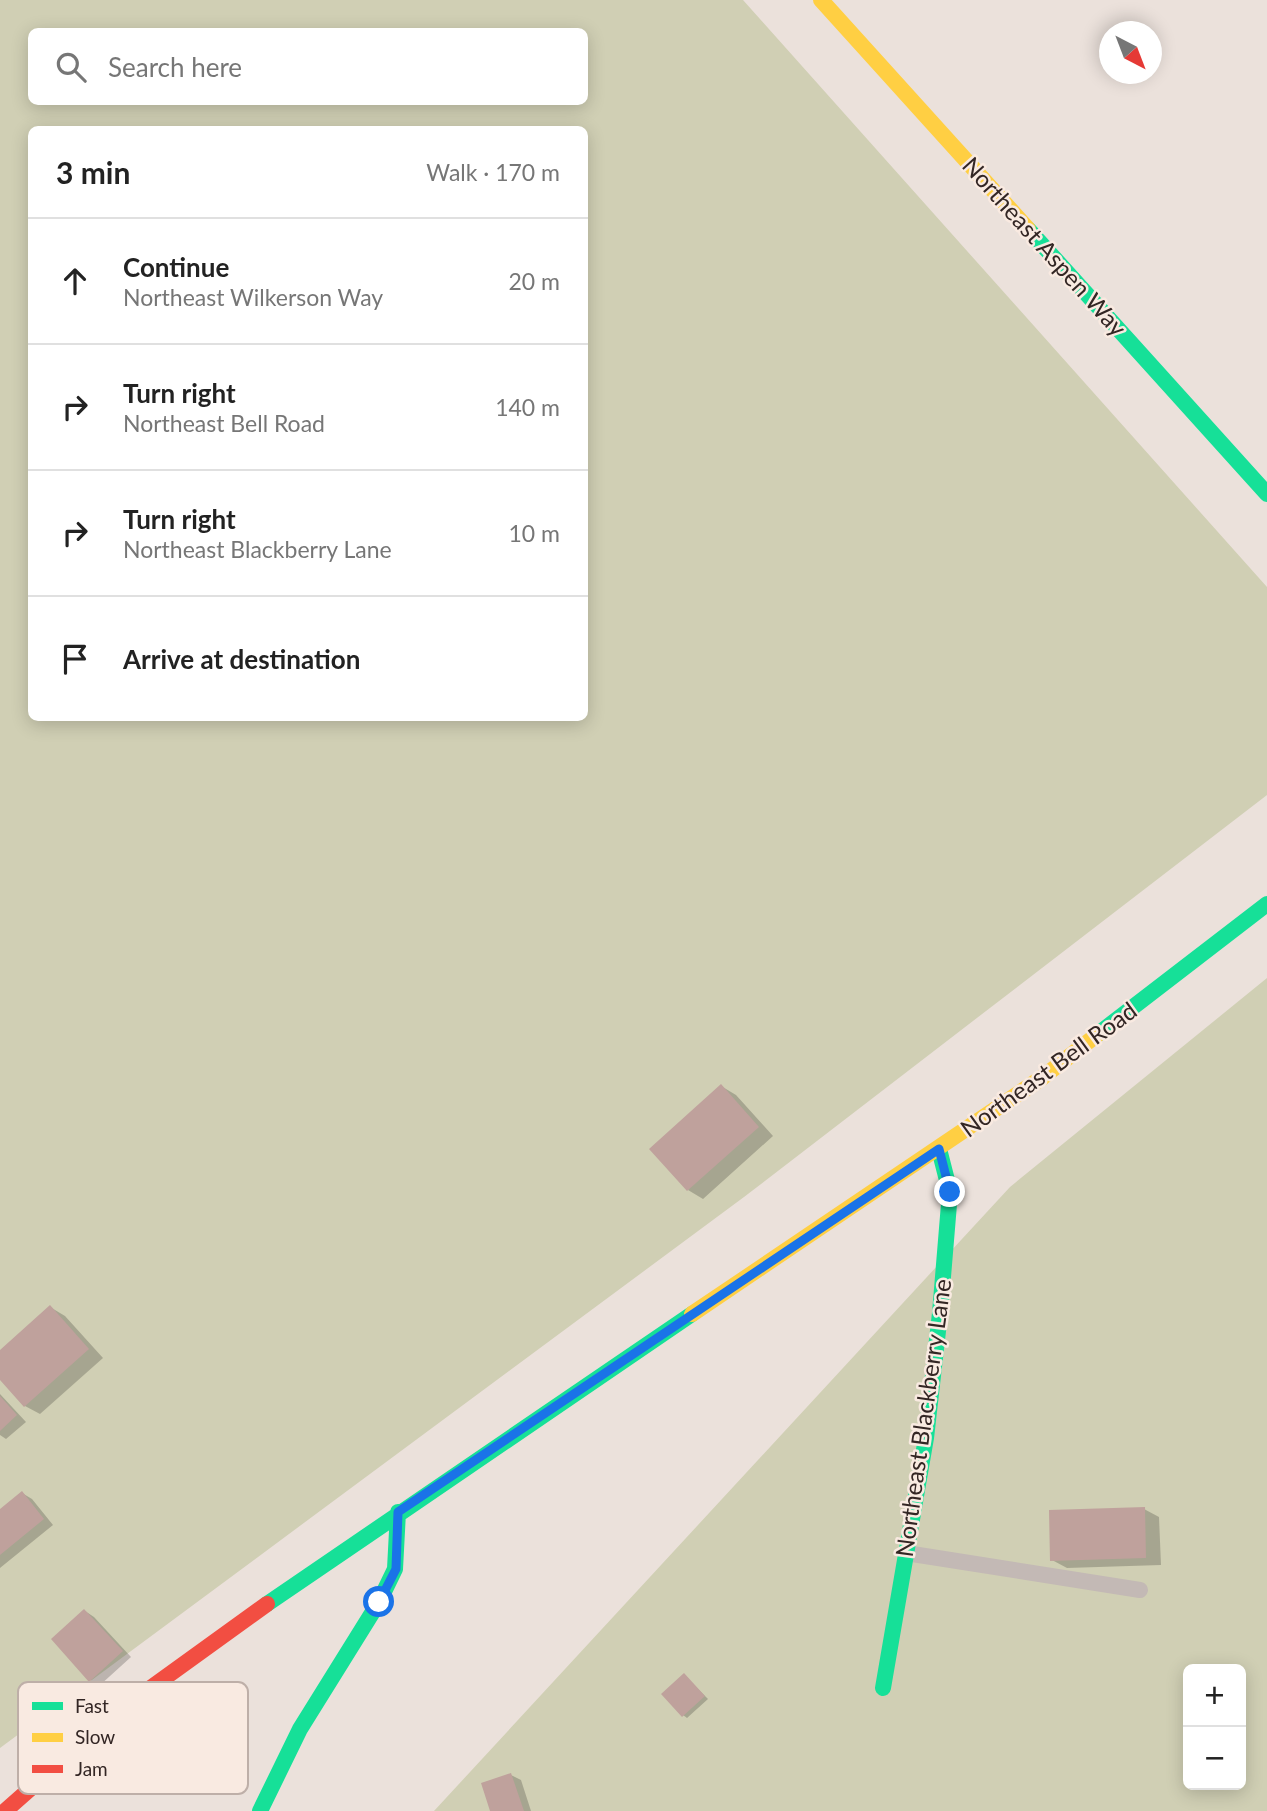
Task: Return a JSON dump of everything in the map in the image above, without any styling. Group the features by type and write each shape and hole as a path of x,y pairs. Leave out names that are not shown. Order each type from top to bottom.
{"main road":[{"name":"Northeast Aspen Way","path":"821,0 1267,494"},
{"name":"Northeast Bell Road","path":"159,1682 398,1512 1043,1077 1267,904"},
{"name":"Northeast Blackberry Lane","path":"883,1688 926,1438 950,1192 939,1149"},
{"path":"260,1811 300,1729 379,1602 396,1569 398,1512"},
{"name":"Northeast Bell Road","path":"5,1811 24,1794"}],"lane":[{"path":"906,1553 1140,1590"}],"green space":[{"path":"0,0 743,0 1267,587 1267,795 744,1197 89,1682 18,1682 18,1735 0,1748"},
{"path":"1267,978 1267,1811 434,1811 1010,1187"}],"building":[{"path":"721,1084 759,1127 687,1191 649,1149"},
{"path":"50,1305 89,1349 24,1407 0,1380 0,1350"},
{"path":"0,1396 17,1415 0,1431"},
{"path":"22,1491 44,1519 0,1555 0,1509"},
{"path":"1145,1507 1146,1558 1050,1561 1049,1510"},
{"path":"84,1609 123,1651 89,1682 51,1639"},
{"path":"684,1673 705,1696 682,1717 661,1694"},
{"path":"511,1773 524,1811 490,1811 481,1783"}],"traffic: fast":[{"path":"1028,229 1267,494"},
{"path":"1098,1034 1267,904"},
{"path":"883,1688 926,1438 940,1313 950,1192 939,1149"},
{"path":"267,1604 692,1314"},
{"path":"260,1811 300,1729 379,1602 395,1569 398,1512"}],"traffic: slow":[{"path":"821,0 1028,229"},
{"path":"692,1314 1043,1077 1098,1034"}],"traffic: jam":[{"path":"159,1682 267,1604"},
{"path":"5,1811 24,1794"}],"route":[{"path":"379,1602 396,1569 398,1512 939,1149 950,1192"}]}
